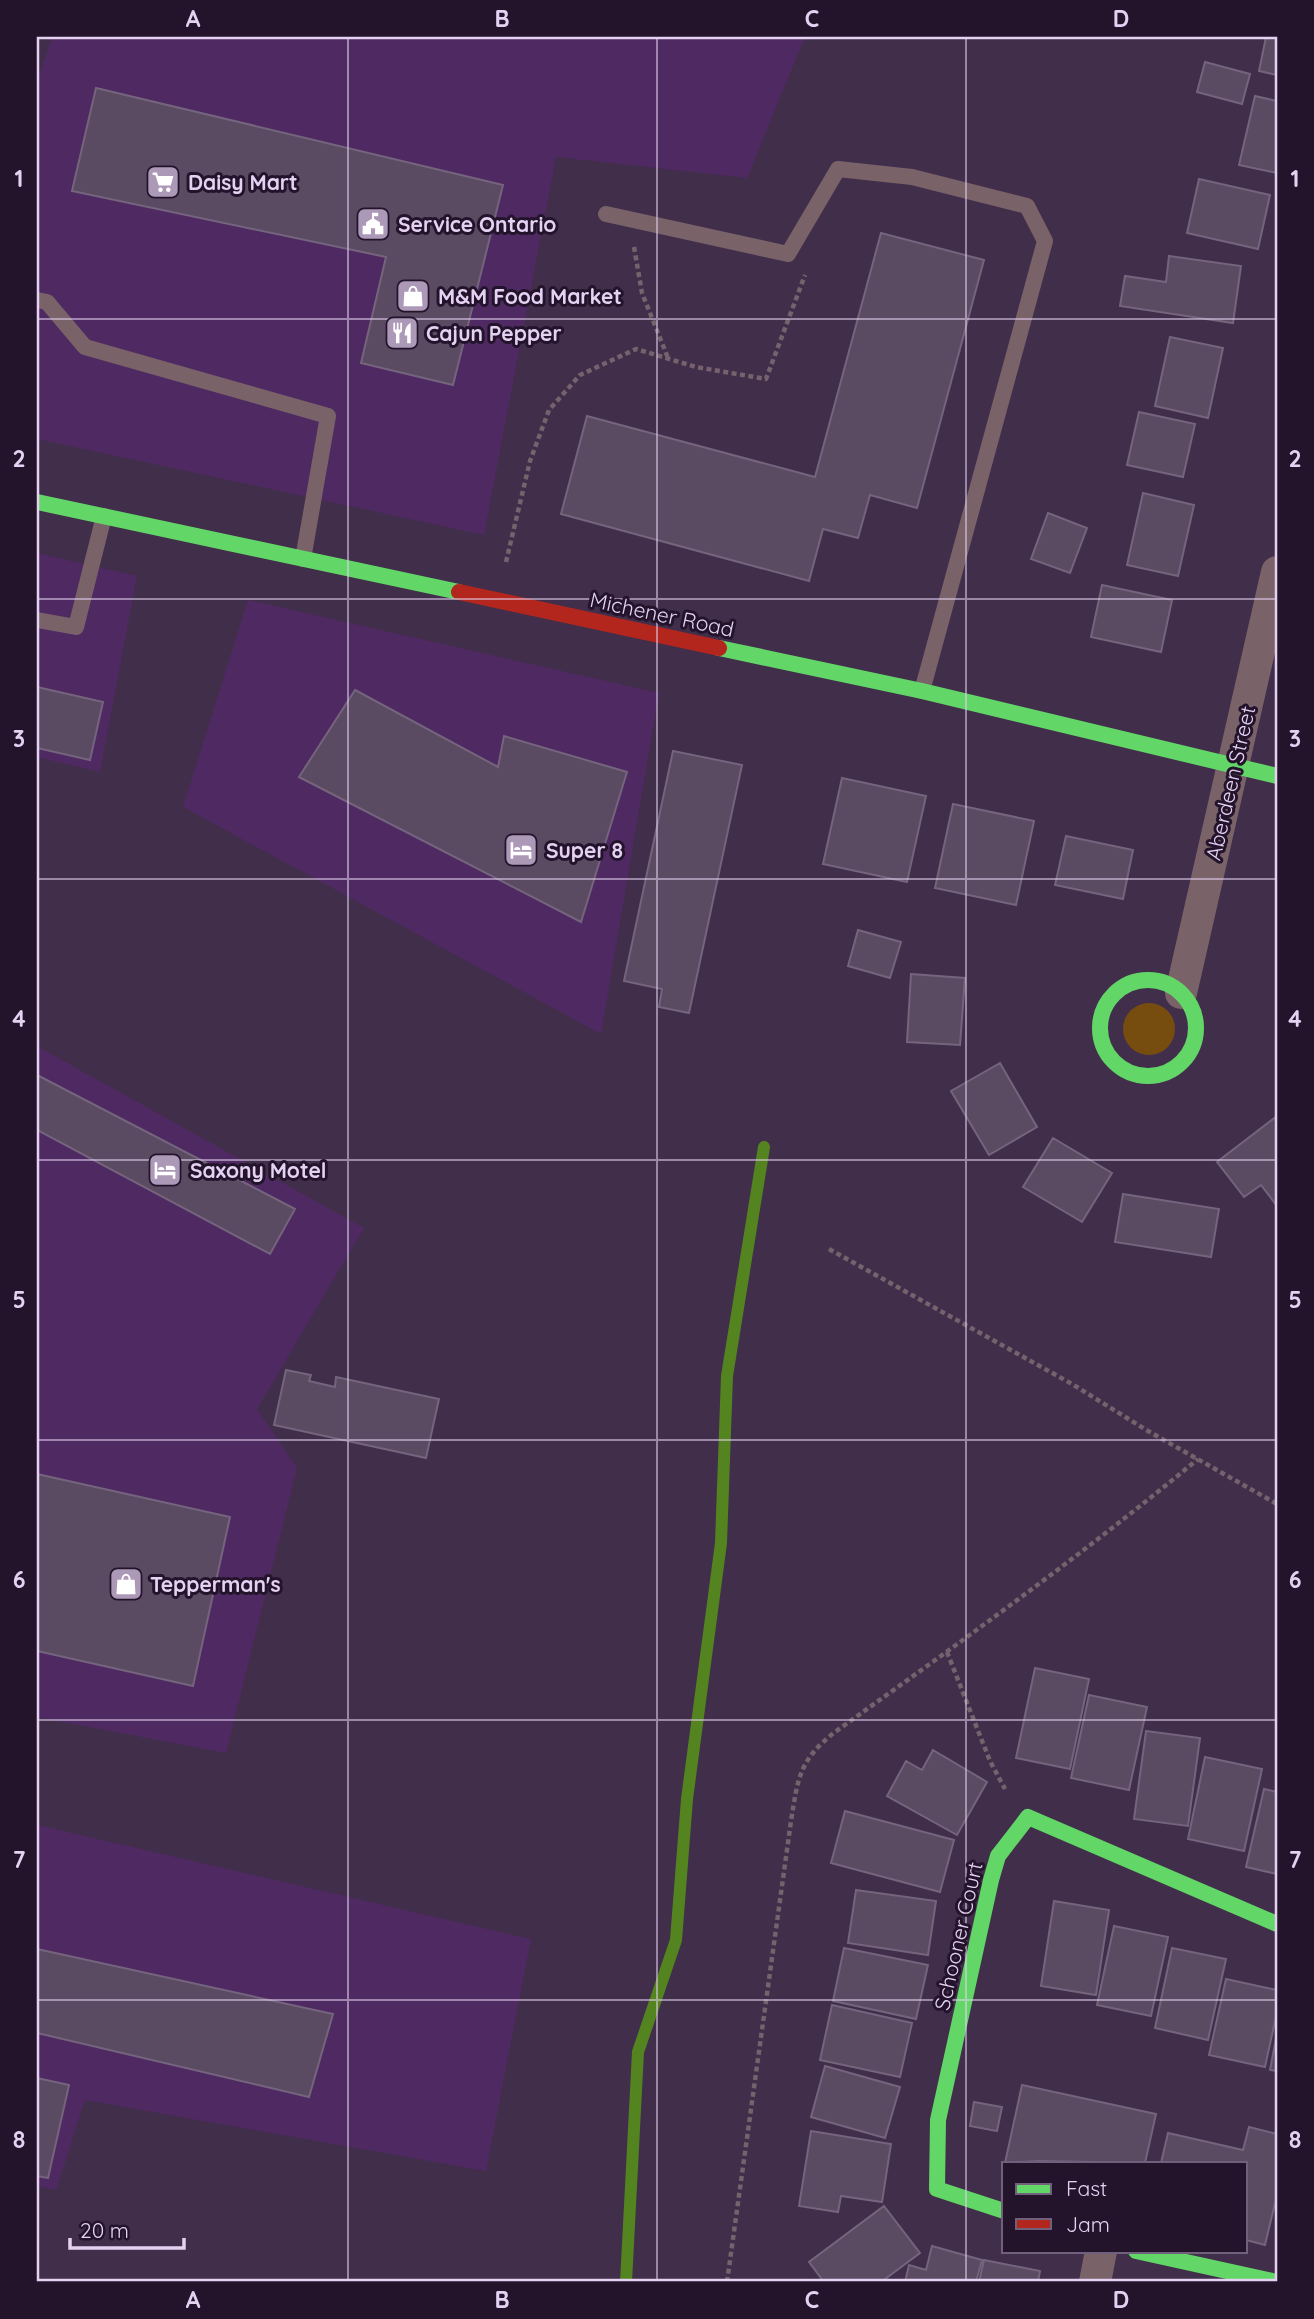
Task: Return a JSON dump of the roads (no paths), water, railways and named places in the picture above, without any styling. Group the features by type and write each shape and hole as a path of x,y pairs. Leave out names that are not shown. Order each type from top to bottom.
{"street":[{"name":"Michener Road","path":"37,502 922,691 1277,776"},
{"name":"Aberdeen Street","path":"1181,993 1277,572"},
{"path":"1141,981 1156,981 1181,993 1190,1004 1195,1018 1193,1046 1186,1058 1175,1068 1155,1075 1133,1074 1120,1068 1110,1058 1100,1032 1101,1017 1107,1004 1116,993 1141,981"},
{"name":"Schooner Court","path":"1002,2210 937,2189 938,2120 998,1856 1028,1817 1277,1924"},
{"path":"1095,2282 1101,2252"},
{"path":"1141,2252 1277,2282"}],"lane":[{"path":"606,214 788,254 838,169 912,177 1027,206 1045,241 922,691"},
{"path":"37,300 47,302 85,347 328,416 303,559"},
{"path":"37,620 76,627 104,516"}],"waterway":[{"path":"626,2282 638,2052 676,1940 687,1799 721,1543 727,1376 764,1147"}],"place":[{"name":"Daisy Mart","path":"163,182"},
{"name":"Service Ontario","path":"373,224"},
{"name":"M&M Food Market","path":"413,296"},
{"name":"Cajun Pepper","path":"402,333"},
{"name":"Super 8","path":"521,850"},
{"name":"Saxony Motel","path":"165,1170"},
{"name":"Tepperman's","path":"126,1584"}]}
